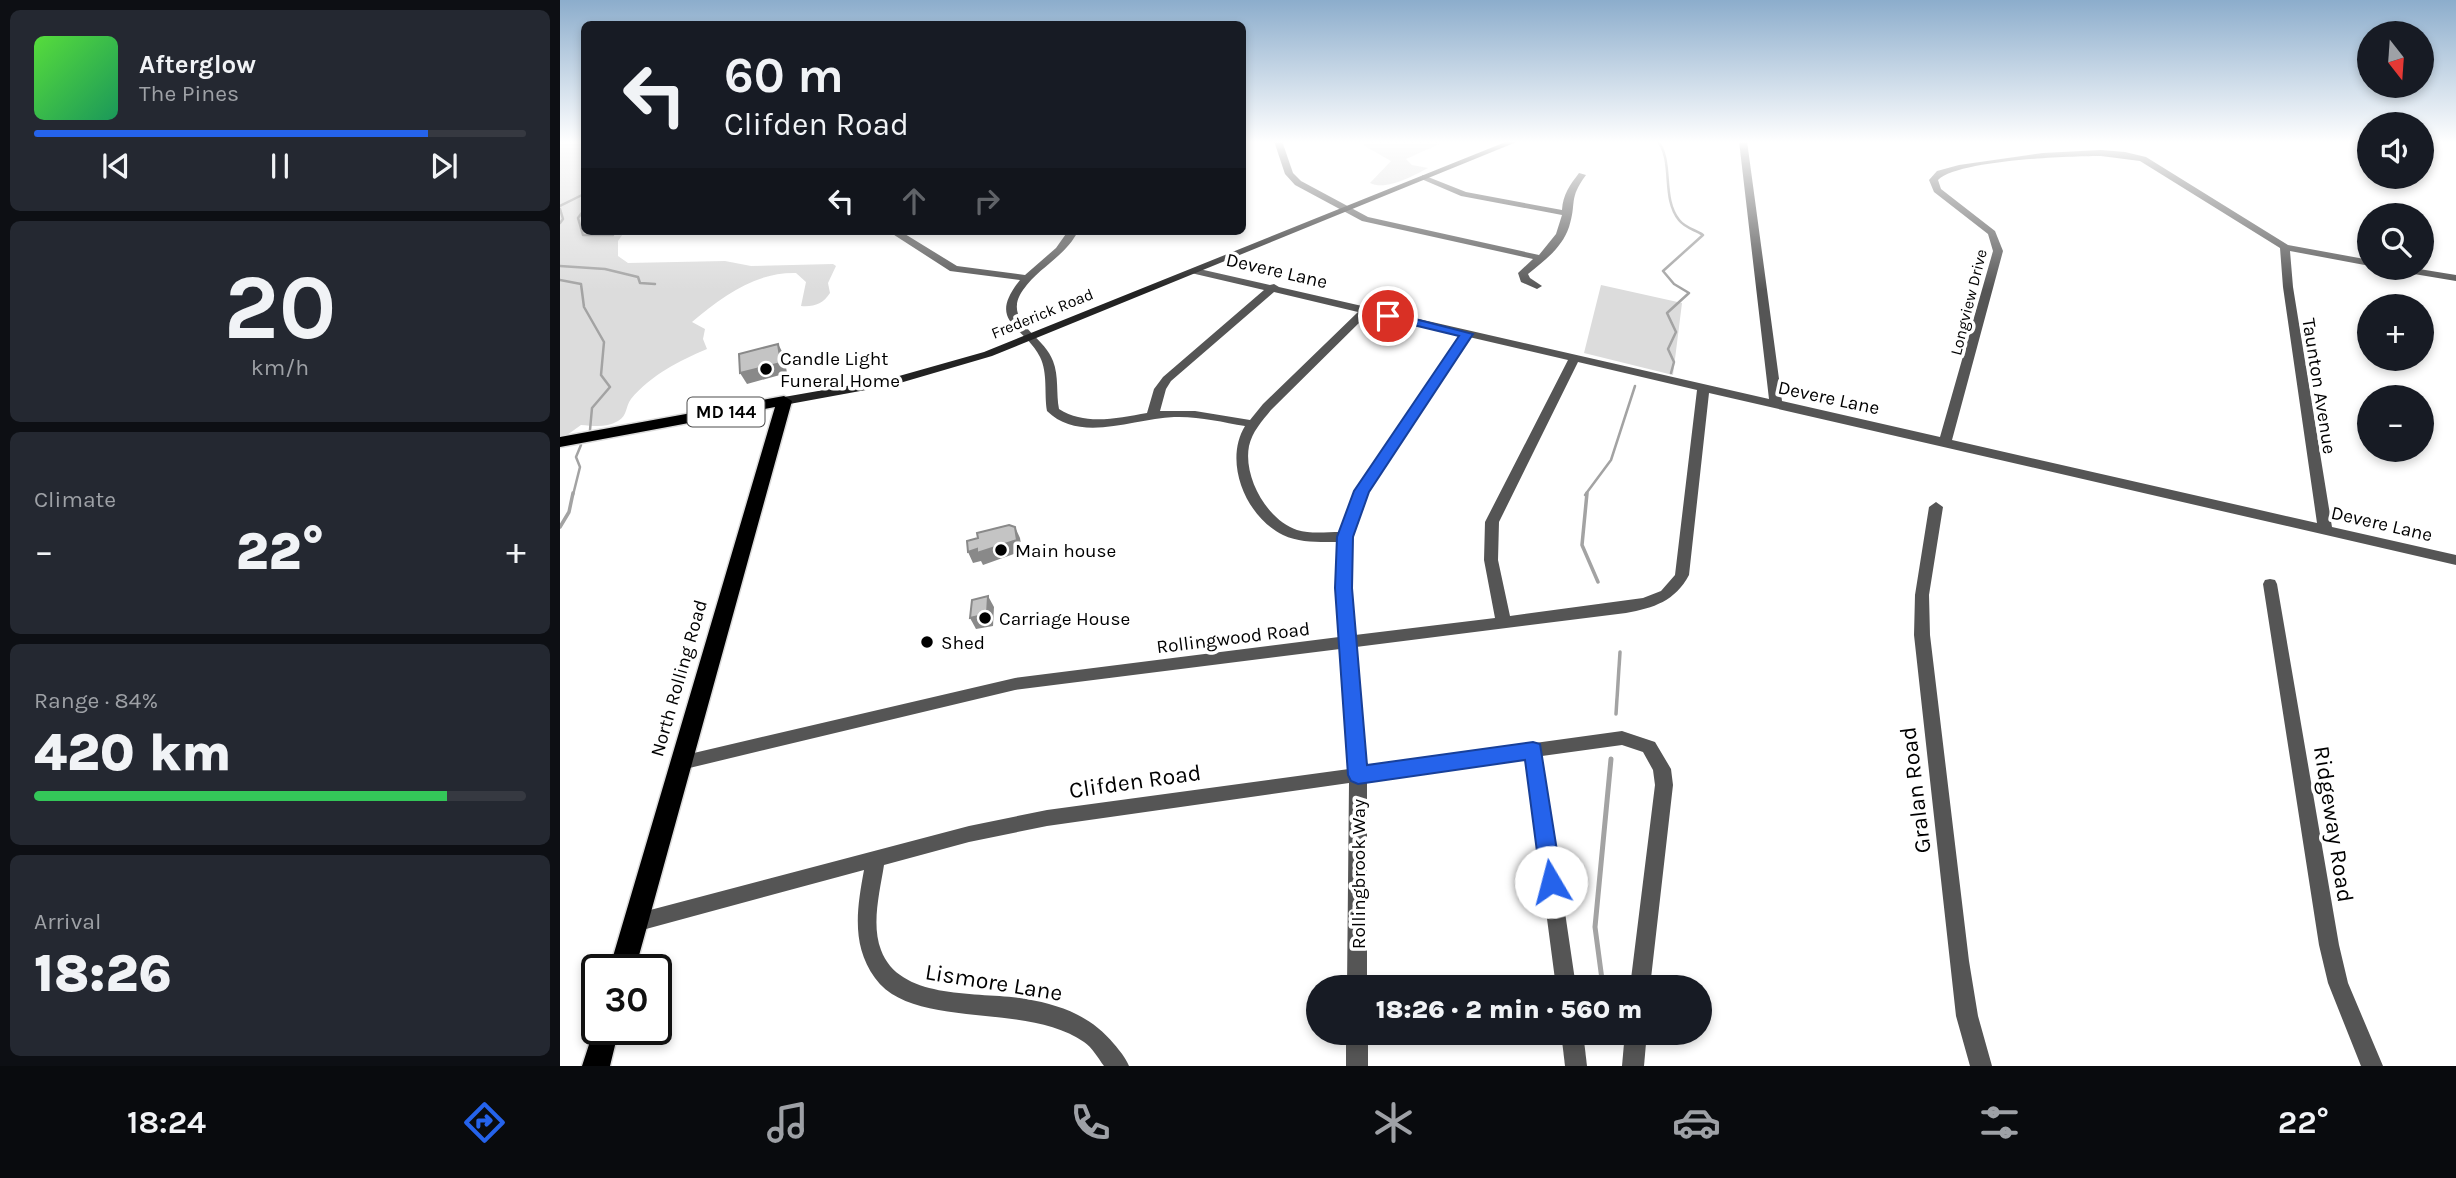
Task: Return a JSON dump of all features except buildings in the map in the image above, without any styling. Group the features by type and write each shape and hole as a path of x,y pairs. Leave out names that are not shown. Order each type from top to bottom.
{"main road":[{"name":"Frederick Road","path":"560,442 920,375 1029,338 1392,191"},
{"name":"North Rolling Road","path":"626,954 784,401"},
{"path":"596,1066 602,1045"}],"street":[{"path":"1313,191 1345,210 1379,224 1540,258"},
{"path":"1456,191 1565,213"},
{"path":"1537,286 1525,279 1523,274 1560,237 1571,191"},
{"path":"1749,191 1776,405"},
{"name":"Longview Drive","path":"1939,191 1992,233 1998,251 1945,442"},
{"name":"Longview Drive","path":"2194,191 2285,247"},
{"path":"899,235 954,269 1027,278"},
{"path":"1071,235 1067,243 1027,278 1014,298 1012,315 1017,329 1029,338 1046,358 1052,403 1060,417 1093,423 1153,414 1191,414 1252,424"},
{"path":"2285,247 2357,261"},
{"name":"Taunton Avenue","path":"2285,247 2288,287 2325,529"},
{"name":"Devere Lane","path":"1195,271 2456,560"},
{"path":"2434,274 2456,278"},
{"path":"1153,414 1160,389 1167,379 1274,288"},
{"path":"1345,537 1292,534 1269,518 1246,480 1242,450 1252,424 1366,310"},
{"name":"Rollingbrook Way","path":"1357,975 1358,775 1343,578 1345,537 1362,491 1466,334"},
{"path":"1504,622 1490,555 1492,522 1574,359"},
{"name":"Rollingwood Road","path":"681,763 1015,684 1646,604 1661,599 1677,586 1682,575 1703,389"},
{"name":"Gralan Road","path":"1936,506 1922,595 1922,635 1959,961 1967,1016 1981,1066"},
{"name":"Ridgeway Road","path":"2270,584 2329,945 2338,983 2372,1066"},
{"name":"Clifden Road","path":"635,923 969,834 1047,818 1622,738 1648,747 1662,769 1664,785 1641,975"},
{"path":"1533,750 1564,975"},
{"name":"Lismore Lane","path":"876,858 868,910 869,938 874,960 890,981 909,993 937,1000 1055,1013 1078,1023 1096,1036 1118,1066"},
{"path":"1357,1045 1357,1066"},
{"path":"1574,1045 1576,1066"},
{"path":"1633,1066 1635,1045"}],"shaded area":[{"path":"560,191 581,191 581,235 622,235 618,241 618,256 628,263 725,261 751,266 836,266 828,283 830,293 818,304 810,306 801,306 806,282 796,273 767,277 740,287 692,322 705,329 703,339 707,349 676,364 647,383 631,399 618,421 604,426 581,425 560,437"},
{"path":"1601,285 1682,303 1673,375 1584,353"}],"waterway":[{"path":"1669,191 1670,201 1681,223 1703,235 1663,271 1674,284 1689,293 1667,313 1676,332 1668,349 1674,362 1671,373"},
{"path":"560,206 581,196"},
{"path":"560,209 563,219 560,223"},
{"path":"581,214 578,218 581,228"},
{"path":"583,235 613,235"},
{"path":"560,266 605,269 638,277 640,283 655,284"},
{"path":"560,280 581,284 584,307 604,342 601,375 610,387 592,408 590,430"},
{"path":"1585,495 1611,460 1635,386"},
{"path":"573,495 580,467 576,457 581,445"},
{"path":"560,527 569,512 573,493"},
{"path":"1587,493 1582,545 1598,582"},
{"path":"1616,714 1620,652"},
{"path":"1601,975 1595,927 1611,759"}],"place":[{"name":"Candle Light Funeral Home","path":"766,369"},
{"name":"Main house","path":"1001,550"},
{"name":"Carriage House","path":"985,618"},
{"name":"Shed","path":"927,642"}],"route":[{"path":"1388,316 1466,334 1362,491 1352,511 1345,537 1343,588 1358,775 1533,750 1551,882"}]}
